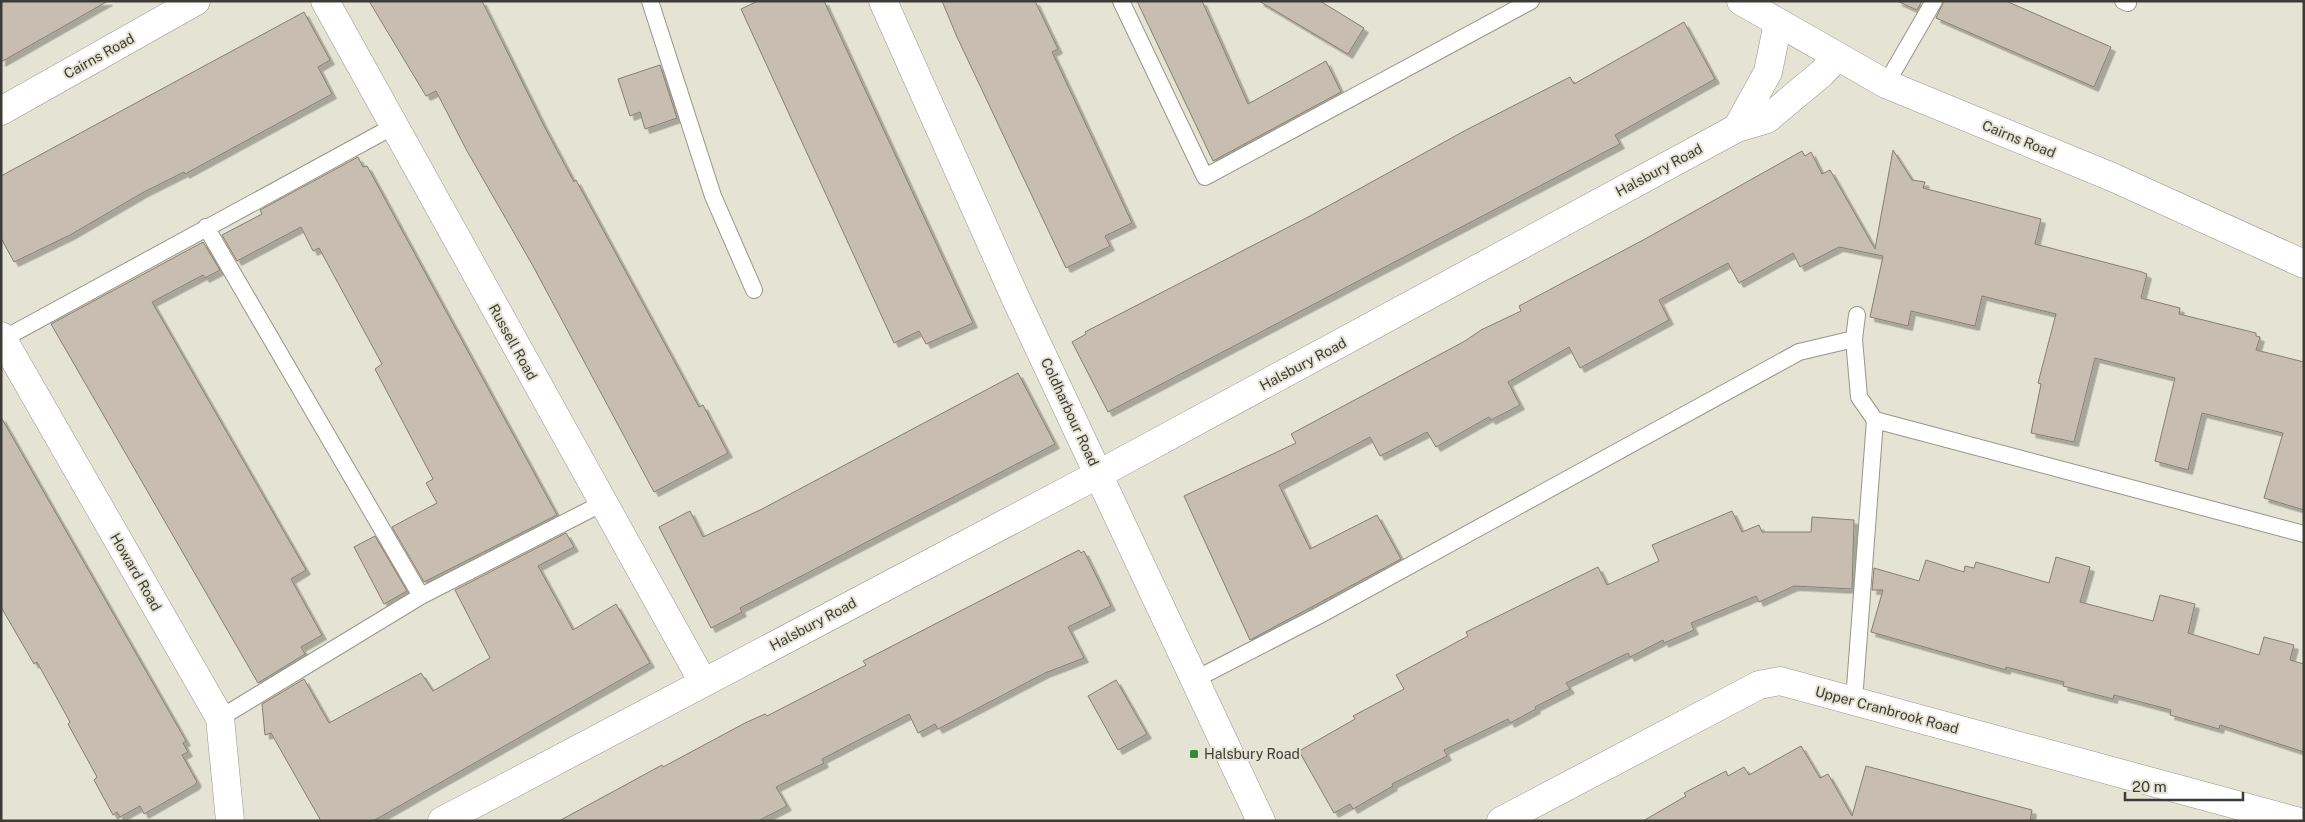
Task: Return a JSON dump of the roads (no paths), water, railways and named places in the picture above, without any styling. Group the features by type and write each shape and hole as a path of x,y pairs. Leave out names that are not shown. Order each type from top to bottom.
{"street":[{"name":"Cairns Road","path":"1,111 196,1"},
{"name":"Russell Road","path":"325,1 703,682"},
{"name":"Coldharbour Road","path":"883,1 1015,297 1261,821"},
{"name":"Cairns Road","path":"1741,1 1886,84 2112,178 2304,264"},
{"path":"1738,128 1768,72 1778,23"},
{"name":"Halsbury Road","path":"442,821 1099,474 1738,128 1767,119 1822,73 1837,57"},
{"name":"Howard Road","path":"2,337 220,718 230,821"},
{"name":"Upper Cranbrook Road","path":"1501,821 1759,685 1780,681 2296,821"}],"lane":[{"path":"650,1 713,196 754,290"},
{"path":"1121,1 1205,176 1531,1"},
{"path":"1886,84 1934,1"},
{"path":"2,337 394,126"},
{"path":"206,226 421,596"},
{"path":"1854,701 1875,420 1859,397 1854,339 1857,315"},
{"path":"1194,680 1318,616 1799,352 1854,339"},
{"path":"1875,420 2304,534"},
{"path":"220,718 421,596 603,503"}],"place":[{"name":"Halsbury Road","path":"1194,754"}]}
